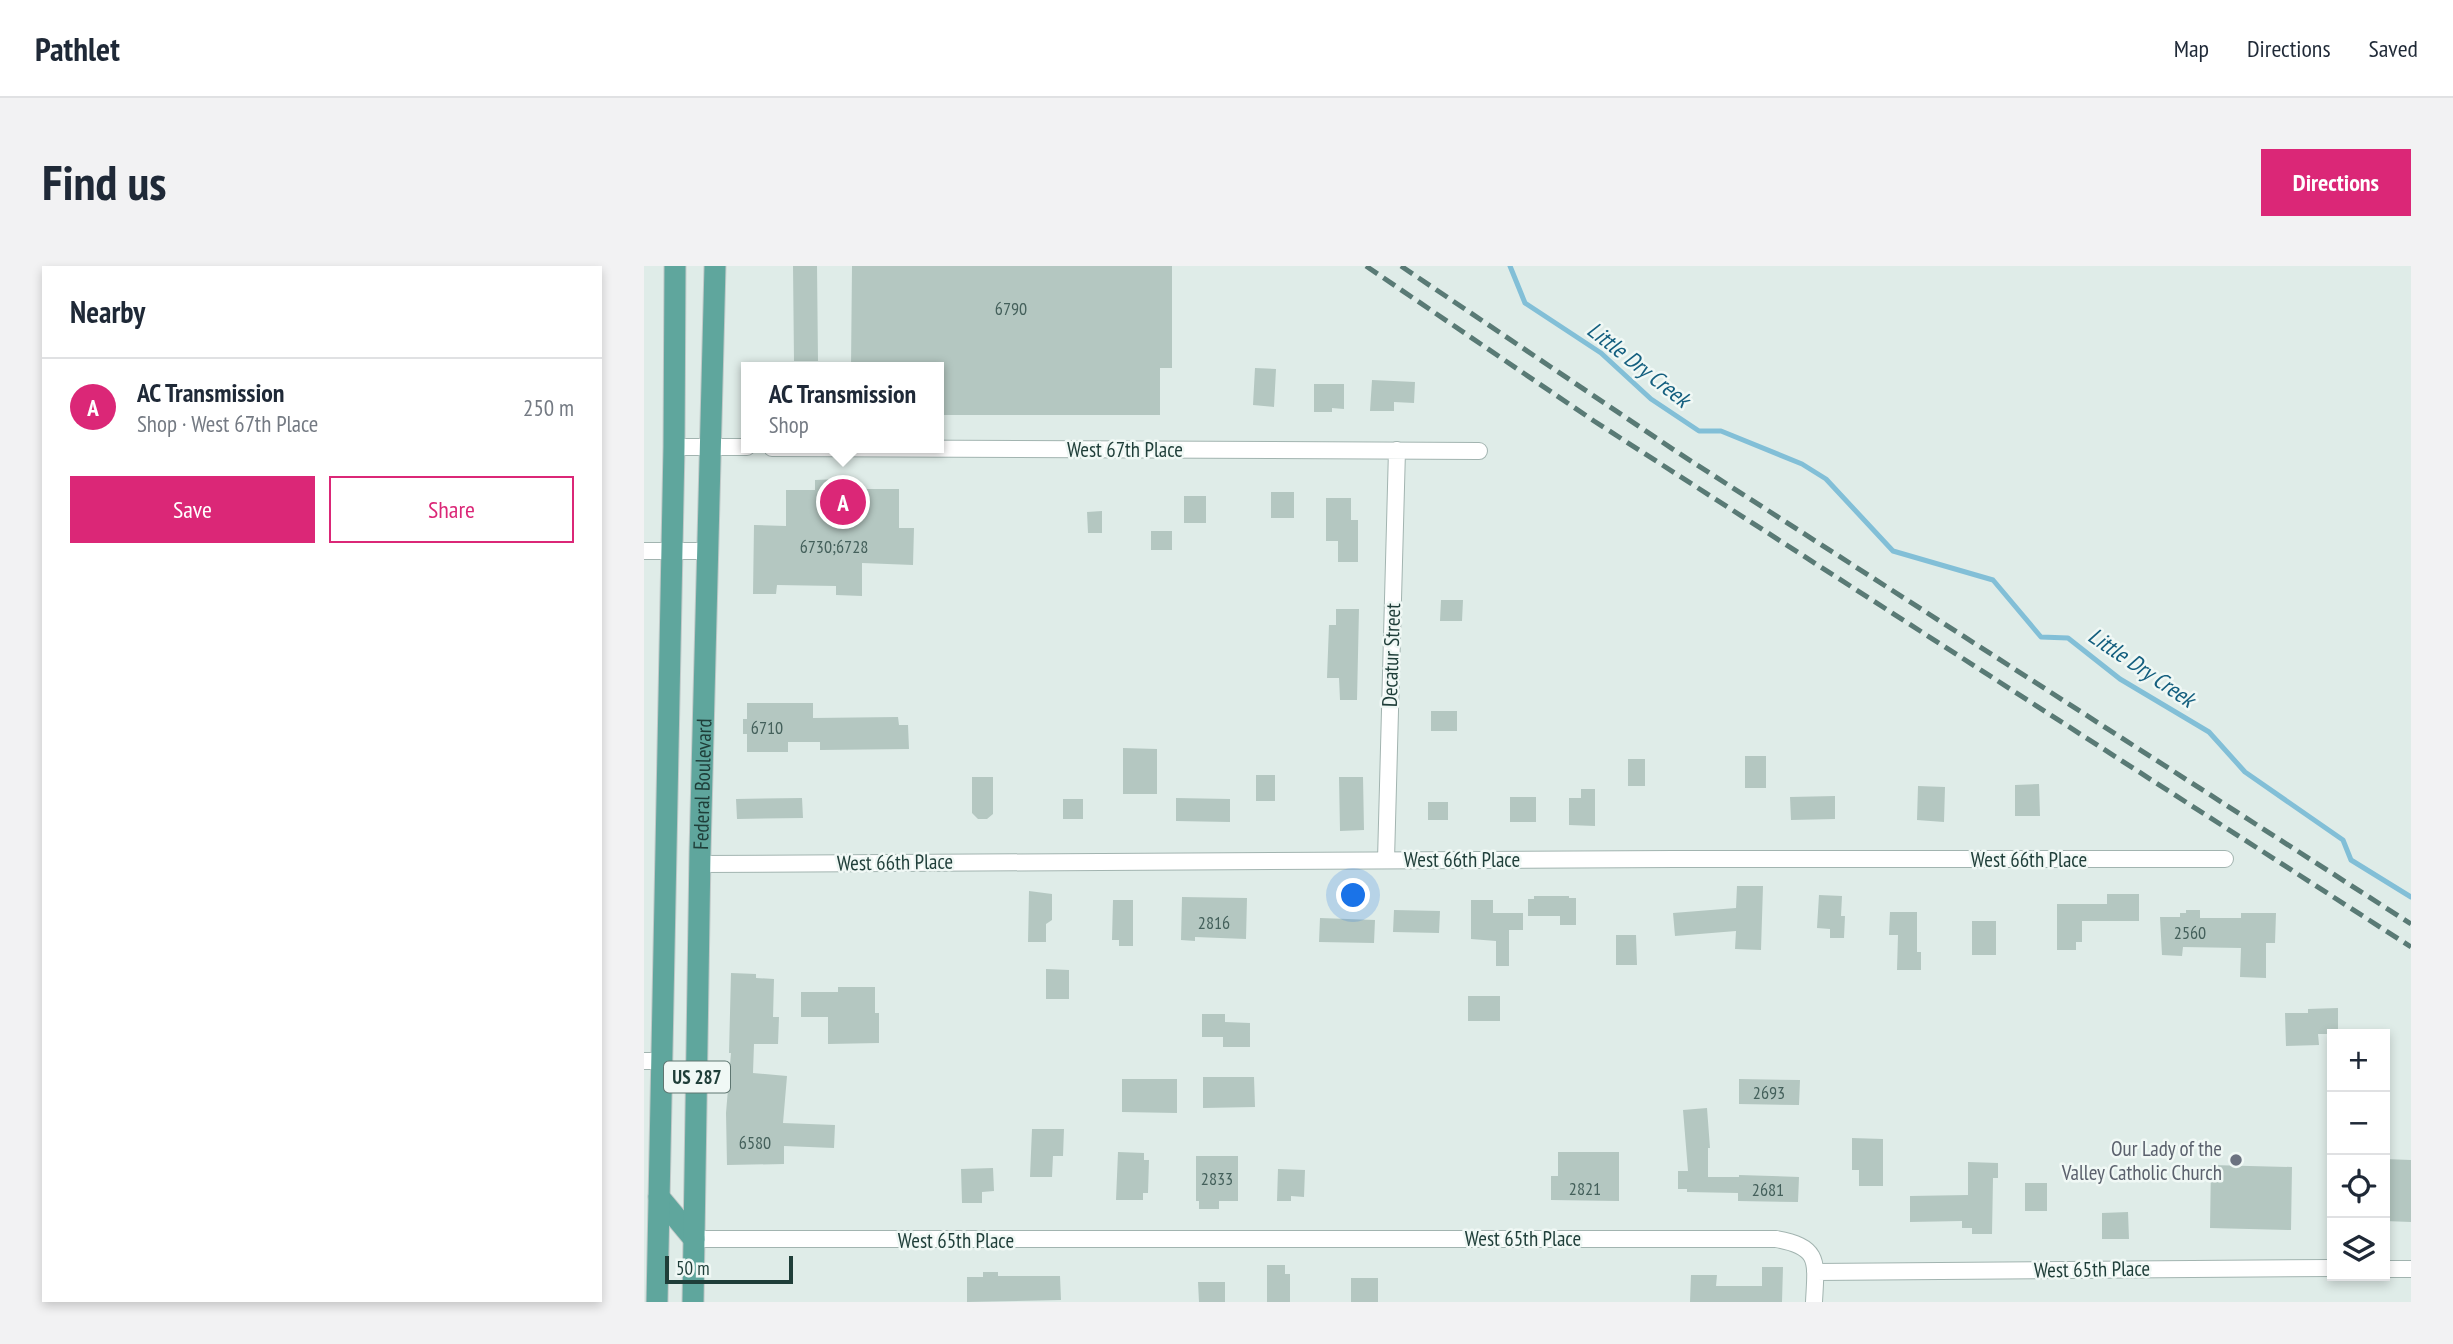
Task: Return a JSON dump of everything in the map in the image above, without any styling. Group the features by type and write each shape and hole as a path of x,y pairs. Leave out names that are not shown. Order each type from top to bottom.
{"main road":[{"name":"Federal Boulevard","path":"657,1302 659,1197 652,1061 674,447 675,266"},
{"name":"Federal Boulevard","path":"693,1302 700,864 715,266"},
{"path":"659,1197 694,1239"}],"street":[{"path":"674,447 741,447"},
{"name":"West 67th Place","path":"944,449 1479,451"},
{"name":"Decatur Street","path":"1386,860 1397,450"},
{"path":"644,551 708,551"},
{"name":"West 66th Place","path":"700,864 2225,859"},
{"name":"West 65th Place","path":"694,1239 1776,1239 1804,1246 1810,1252 1815,1272 2327,1268"},
{"path":"2390,1269 2411,1269"},
{"path":"1814,1302 1815,1272"}],"building":[{"path":"793,266 817,266 818,361 794,361"},
{"path":"852,266 1172,266 1172,368 1160,368 1160,415 944,415 944,362 851,362"},
{"path":"1255,368 1276,369 1274,407 1253,405"},
{"path":"1372,380 1415,382 1414,403 1394,402 1394,411 1370,411"},
{"path":"1314,384 1344,384 1344,409 1332,408 1332,412 1314,412"},
{"path":"839,479 839,489 899,489 899,528 914,528 913,565 862,563 862,596 836,595 836,586 777,585 776,594 753,594 754,525 786,526 786,490 815,490 815,480"},
{"path":"1271,492 1294,492 1294,518 1271,518"},
{"path":"1184,496 1206,496 1206,523 1184,523"},
{"path":"1326,498 1351,498 1351,520 1358,520 1358,562 1338,562 1338,541 1326,541"},
{"path":"1102,511 1102,533 1088,533 1087,512"},
{"path":"1151,531 1172,531 1172,550 1151,550"},
{"path":"1441,600 1463,600 1462,621 1440,621"},
{"path":"1336,609 1359,609 1357,700 1340,700 1339,678 1327,678 1329,625 1336,625"},
{"path":"747,703 813,703 813,718 898,717 899,725 908,725 909,749 820,750 820,742 788,742 788,752 747,752 747,734 743,734 743,719 747,719"},
{"path":"1431,711 1457,711 1457,731 1431,731"},
{"path":"1123,748 1157,749 1157,794 1123,794"},
{"path":"1745,756 1766,756 1766,788 1745,788"},
{"path":"1628,759 1645,759 1645,786 1628,786"},
{"path":"1256,775 1275,775 1275,801 1256,801"},
{"path":"972,777 993,777 993,814 987,819 978,819 972,813"},
{"path":"1339,777 1363,777 1364,830 1340,831"},
{"path":"2039,784 2040,816 2015,816 2015,785"},
{"path":"1918,786 1945,787 1944,822 1917,820"},
{"path":"1581,789 1595,789 1595,826 1569,825 1569,798 1581,798"},
{"path":"1835,796 1835,819 1791,820 1790,797"},
{"path":"1510,797 1536,797 1536,822 1510,822"},
{"path":"802,798 803,818 737,819 736,799"},
{"path":"1176,798 1230,799 1230,822 1176,821"},
{"path":"1063,799 1083,799 1083,819 1063,819"},
{"path":"1428,802 1448,802 1448,820 1428,820"},
{"path":"1737,886 1763,886 1761,950 1735,949 1736,931 1675,936 1673,913 1736,908"},
{"path":"1029,891 1052,894 1052,920 1046,924 1046,942 1028,942"},
{"path":"2107,894 2139,894 2139,921 2082,921 2082,942 2076,942 2076,950 2057,950 2057,904 2107,904"},
{"path":"1819,895 1842,896 1844,938 1830,938 1830,929 1817,928"},
{"path":"1534,896 1576,898 1576,925 1560,925 1560,916 1528,916 1528,899 1534,899"},
{"path":"1182,897 1247,898 1246,939 1195,937 1195,941 1181,940"},
{"path":"1113,900 1133,900 1133,946 1119,946 1119,940 1112,940"},
{"path":"1471,900 1493,900 1493,913 1523,913 1523,930 1509,930 1509,966 1496,966 1496,941 1471,939"},
{"path":"1394,910 1440,911 1439,933 1393,932"},
{"path":"2186,910 2200,910 2200,918 2241,918 2241,913 2276,913 2275,943 2266,943 2266,978 2240,977 2241,948 2183,947 2182,956 2162,955 2160,917 2180,917 2180,913 2186,913"},
{"path":"1890,912 1917,912 1917,952 1921,952 1921,970 1897,970 1898,935 1889,935"},
{"path":"1320,918 1375,920 1374,943 1319,942"},
{"path":"1972,921 1996,921 1996,955 1972,955"},
{"path":"1616,935 1636,935 1637,965 1616,965"},
{"path":"1046,969 1069,970 1069,999 1046,999"},
{"path":"731,973 756,974 756,978 774,979 773,1017 779,1017 778,1044 754,1044 753,1073 787,1076 783,1123 835,1125 834,1148 784,1146 784,1164 727,1165"},
{"path":"838,987 875,987 875,1013 879,1013 879,1043 828,1044 828,1017 801,1017 801,992 838,992"},
{"path":"1468,996 1500,996 1500,1021 1468,1021"},
{"path":"2338,1008 2338,1029 2327,1029 2327,1034 2318,1034 2319,1045 2286,1046 2285,1013 2308,1013 2308,1009"},
{"path":"1202,1014 1225,1014 1225,1022 1250,1023 1250,1047 1223,1047 1223,1037 1202,1037"},
{"path":"1203,1077 1254,1077 1255,1107 1203,1108"},
{"path":"1122,1079 1177,1079 1177,1113 1122,1112"},
{"path":"1739,1079 1800,1080 1799,1105 1739,1104"},
{"path":"1707,1108 1710,1148 1708,1177 1799,1177 1798,1202 1738,1201 1738,1193 1687,1192 1687,1189 1678,1189 1678,1171 1688,1171 1683,1110"},
{"path":"1032,1129 1064,1129 1063,1156 1053,1156 1052,1177 1030,1177"},
{"path":"1852,1138 1883,1139 1883,1186 1859,1186 1859,1170 1852,1170"},
{"path":"1118,1152 1144,1153 1144,1160 1149,1160 1148,1193 1143,1193 1143,1200 1116,1200"},
{"path":"1558,1152 1619,1152 1619,1201 1551,1200 1551,1176 1558,1176"},
{"path":"1196,1156 1238,1156 1238,1201 1219,1201 1219,1209 1199,1209 1199,1201 1196,1201"},
{"path":"2390,1159 2411,1160 2411,1222 2390,1221"},
{"path":"1968,1162 1998,1163 1998,1178 1993,1178 1992,1234 1972,1234 1972,1228 1962,1228 1962,1221 1910,1222 1910,1196 1968,1195"},
{"path":"2211,1165 2292,1167 2291,1230 2210,1228"},
{"path":"993,1168 994,1191 982,1192 982,1203 962,1203 961,1169"},
{"path":"1278,1169 1305,1170 1304,1197 1291,1196 1291,1201 1277,1201"},
{"path":"2025,1183 2047,1183 2047,1211 2025,1211"},
{"path":"2128,1212 2129,1239 2102,1239 2102,1213"},
{"path":"1267,1265 1285,1265 1285,1274 1290,1274 1290,1302 1267,1302"},
{"path":"1762,1267 1783,1267 1782,1302 1690,1302 1691,1275 1717,1275 1716,1286 1762,1286"},
{"path":"983,1272 998,1272 998,1276 1060,1276 1061,1300 967,1302 967,1277 983,1277"},
{"path":"1351,1278 1378,1278 1378,1302 1351,1302"},
{"path":"1198,1282 1225,1282 1225,1302 1199,1302"}],"waterway":[{"name":"Little Dry Creek","path":"1510,266 1525,303 1601,353 1651,399 1699,431 1721,431 1802,464 1826,479 1893,551 1993,580 2041,637 2068,638 2120,679 2209,732 2245,772 2343,840 2351,860 2411,897"}],"railway":[{"path":"1366,266 1594,421 2411,947"},
{"path":"1401,266 1677,452 2411,924"}],"place":[{"name":"AC Transmission","path":"843,502"},
{"name":"Our Lady of the Valley Catholic Church","path":"2236,1160"}]}
